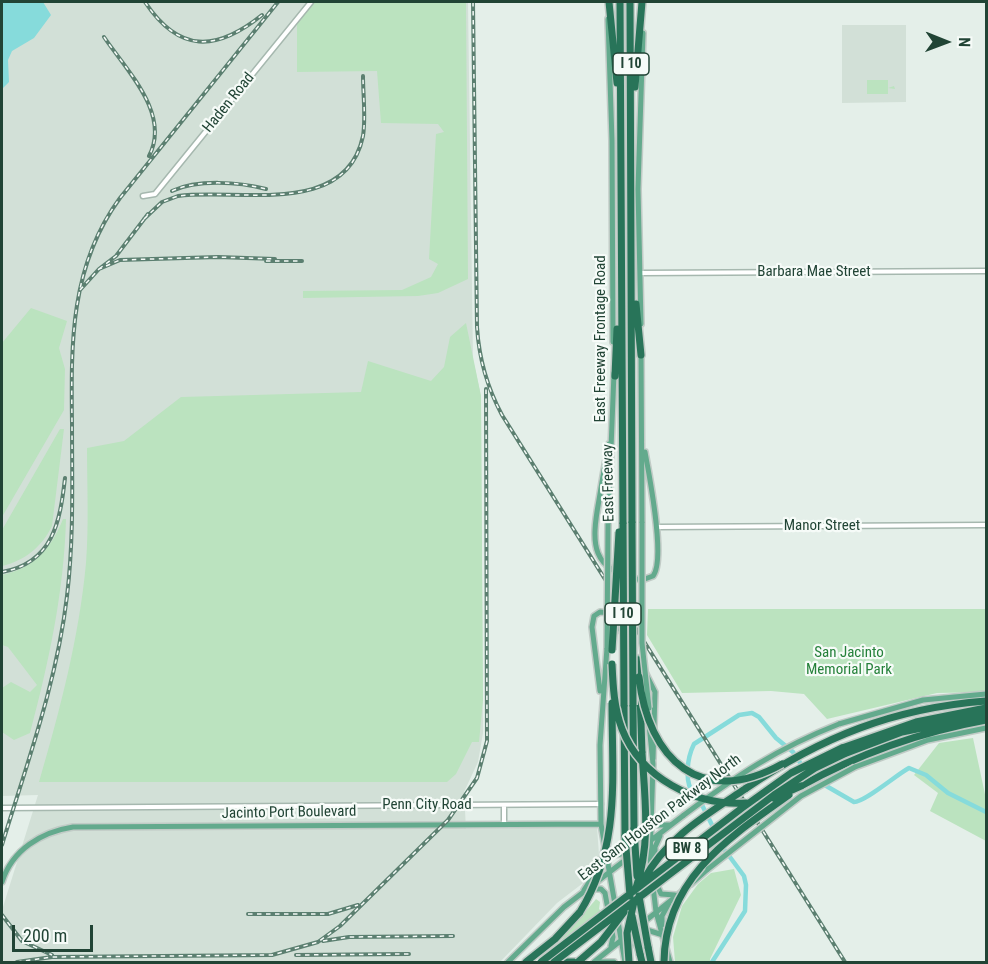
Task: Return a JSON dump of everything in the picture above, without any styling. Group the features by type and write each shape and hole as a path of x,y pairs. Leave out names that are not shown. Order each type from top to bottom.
{"highway":[{"path":"608,2 621,117"},
{"name":"East Freeway","path":"620,2 621,524 625,836 630,897 642,963"},
{"name":"East Freeway","path":"630,2 634,829 639,889 651,963"},
{"path":"632,126 642,2"},
{"path":"632,270 641,355"},
{"path":"615,376 622,273"},
{"path":"526,963 555,939 580,912 600,872 610,834 612,664 621,524"},
{"path":"555,963 578,963 602,942 619,921 636,887 644,861 646,823 633,597"},
{"path":"612,664 615,704 623,732 640,759 672,786 702,799 738,804 767,800 801,786 849,760 888,745 941,729 987,720"},
{"path":"639,677 643,707 652,734 665,752 685,769 709,778 733,781 756,777 837,736 905,714 987,701"},
{"name":"BW 8","path":"541,963 749,802 801,767 916,722 987,708"},
{"name":"BW 8","path":"555,963 783,789 843,751 902,732 987,715"},
{"path":"626,961 627,933 633,905 644,880 662,852 689,827 782,764"},
{"path":"664,963 671,917 695,872 714,853 801,786"}],"main road":[{"name":"East Freeway Frontage Road","path":"608,2 615,376 608,524 607,648 601,714 601,824 626,961"},
{"path":"642,2 638,189 641,273 642,643 653,759"},
{"path":"613,419 595,524 595,546 604,561 618,574 642,580 648,579 656,572 657,527 642,437"},
{"path":"601,714 592,621 597,613 605,611 621,627 655,689 650,860 656,912 670,963"},
{"name":"East Sam Houston Parkway North","path":"508,963 550,920 748,768 801,739 839,724 923,700 987,694"},
{"name":"BW 8","path":"594,962 801,796 855,767 940,737 987,728"},
{"path":"651,818 657,825 672,825"},
{"name":"Jacinto Port Boulevard","path":"2,882 13,859 25,847 44,835 73,826 601,824"},
{"path":"580,896 596,872 604,849 611,855 621,854 645,836 651,827"},
{"path":"661,834 655,847 656,884 661,894 678,895"},
{"path":"636,853 650,860"},
{"path":"586,891 596,887 605,893 613,937 608,950"},
{"path":"663,934 662,916 671,900"},
{"path":"618,921 626,928 634,930"},
{"path":"626,961 628,947 643,933 655,931 663,934"},
{"path":"594,962 614,963"}],"street":[{"name":"Haden Road","path":"143,196 152,196 159,189 311,2"},
{"name":"Barbara Mae Street","path":"641,273 987,271"},
{"name":"Manor Street","path":"657,527 987,525"},
{"name":"Penn City Road","path":"2,808 601,804"},
{"path":"504,805 504,824"}],"shaded area":[{"path":"2,2 468,2 473,359 481,396 483,733 478,762 464,792 466,829 597,827 599,855 587,880 557,903 500,962 2,962 2,910 38,795 2,796"},
{"path":"842,25 906,25 906,102 842,103"}],"green space":[{"path":"315,2 466,2 468,279 438,293 418,296 303,298 303,291 402,290 431,277 438,264 429,259 436,134 444,132 438,124 381,123 377,71 297,72 297,22"},
{"path":"867,80 888,80 888,94 867,94"},
{"path":"31,308 67,321 59,348 65,369 64,410 2,517 2,343"},
{"path":"466,323 481,396 483,700 479,742 472,742 456,774 447,782 39,782 68,674 79,619 86,563 87,448 124,441 181,397 361,392 368,361 431,381 444,367 450,337"},
{"path":"60,429 64,429 52,526 32,552 18,561 2,566 2,530"},
{"path":"63,519 66,519 65,546 59,600 43,680 30,733 14,740 2,732 2,688 11,682 30,692 37,685 8,647 2,645 2,575 23,568 40,556 53,539"},
{"name":"San Jacinto Memorial Park","path":"648,609 986,609 986,692 937,693 827,719 804,694 771,691 682,693 647,635"},
{"path":"973,738 986,799 986,841 930,811 938,793 914,775 939,743"},
{"path":"734,869 741,895 710,962 675,962 673,937 682,906 698,884 711,873"},
{"path":"596,899 600,902 599,909 602,912 558,947 569,930"}],"water":[{"path":"2,2 43,2 51,15 34,38 12,51 8,60 9,82 2,89"}],"waterway":[{"path":"694,795 688,777 694,744 739,715 752,713 759,717 776,738 793,752 809,776 854,802 865,798 909,768 926,775 948,793 986,812"},
{"path":"700,801 724,849 744,876 746,885 745,911 712,962"}],"railway":[{"path":"145,2 171,31 199,42 214,41 229,36 262,15"},
{"path":"2,845 49,691 67,596 72,531 74,335 77,306 91,251 120,198 278,2"},
{"path":"473,2 477,327 482,362 492,394 502,415 845,962"},
{"path":"104,37 134,79 150,109 154,124 154,140 149,156"},
{"path":"144,219 162,202 178,196 287,194 313,189 335,179 353,162 363,136 363,76"},
{"path":"172,191 206,183 266,189"},
{"path":"99,269 116,256 148,214"},
{"path":"80,290 99,269 120,260 218,257 275,259"},
{"path":"266,261 302,261"},
{"path":"17,962 52,957 272,955 318,942 340,926 448,820 477,778 487,741 486,389"},
{"path":"2,572 33,560 43,550 56,525 65,478"},
{"path":"248,914 328,914 358,905"},
{"path":"2,915 22,941 52,955"},
{"path":"323,941 349,937 453,936"},
{"path":"296,955 409,954"}]}
